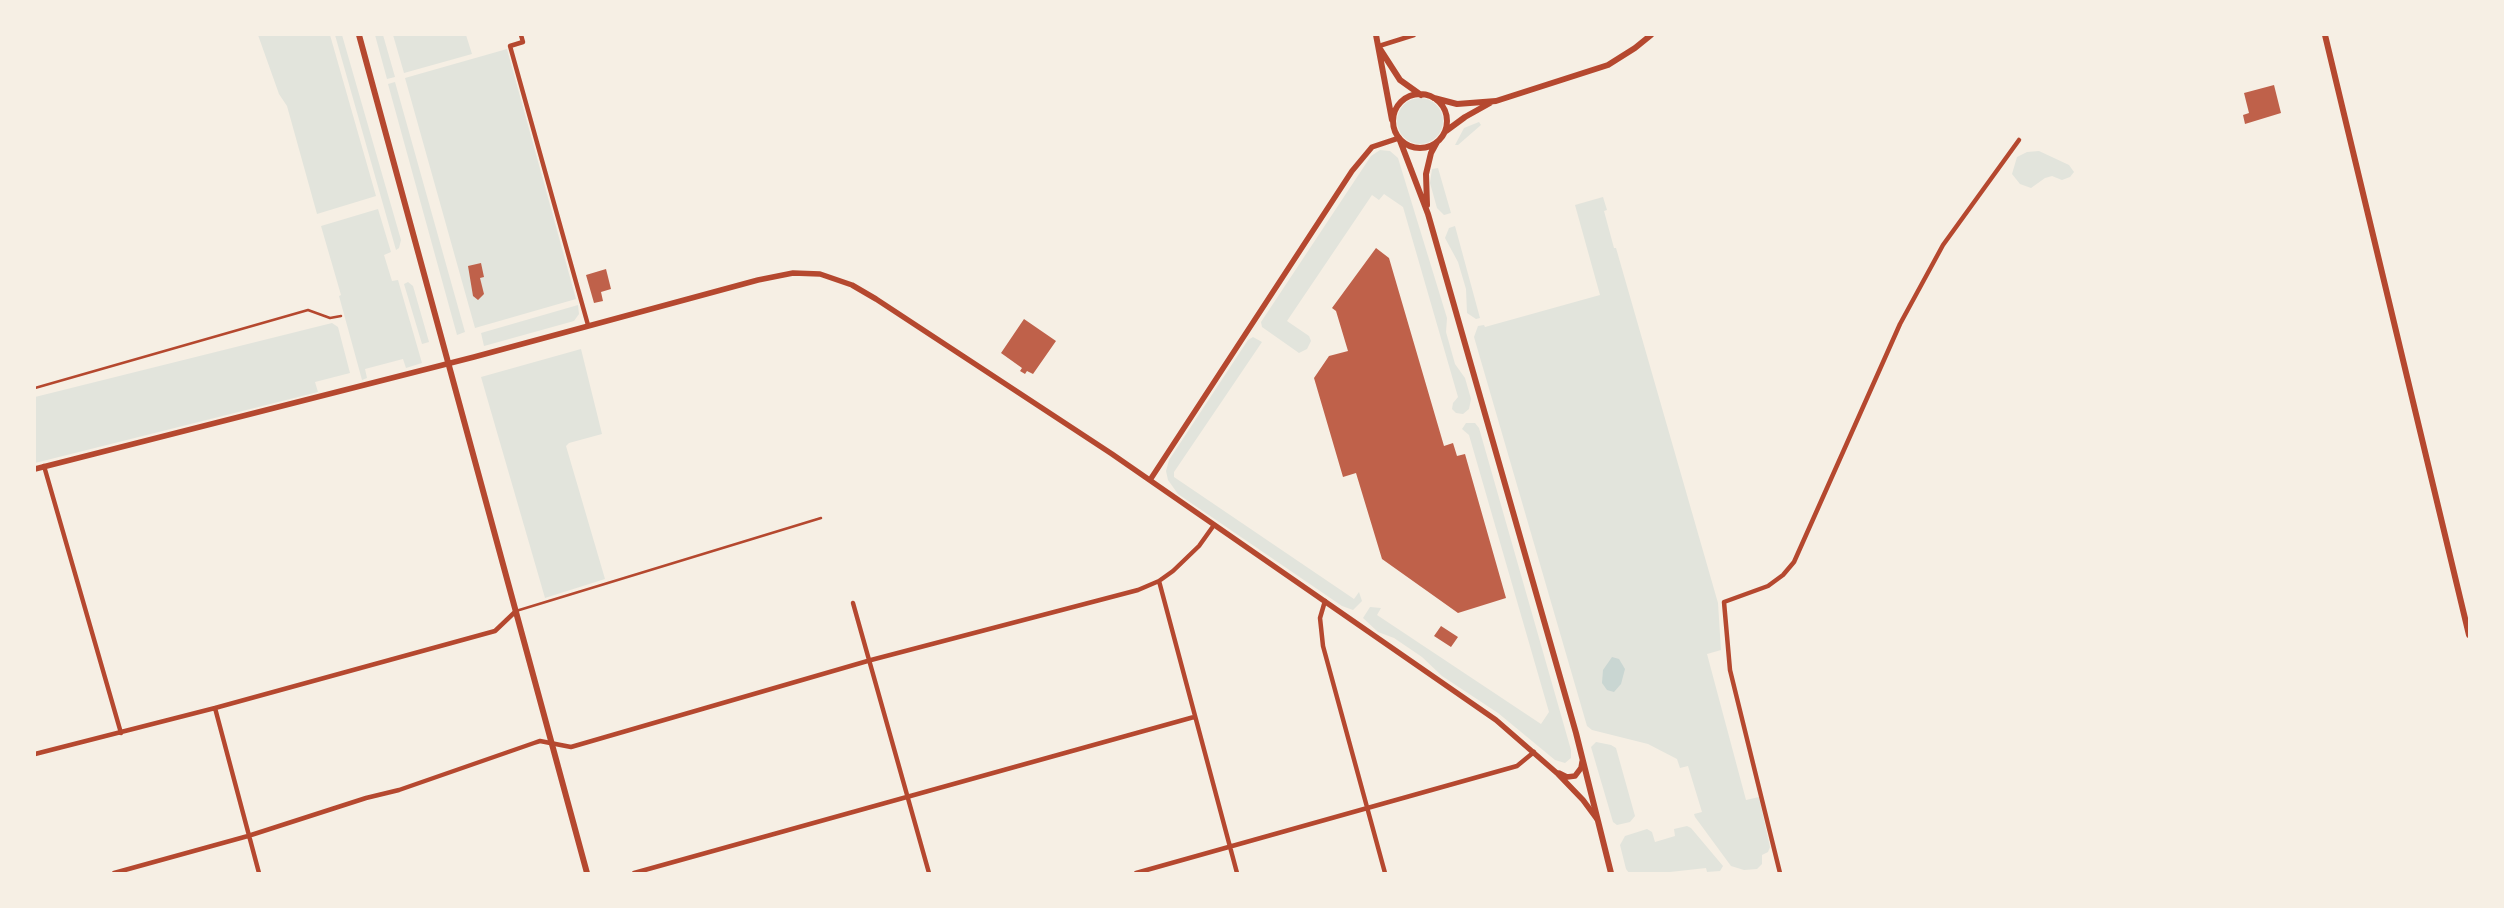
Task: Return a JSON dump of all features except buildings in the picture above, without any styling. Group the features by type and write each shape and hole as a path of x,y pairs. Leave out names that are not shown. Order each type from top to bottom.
{"main road":[{"path":"359,35 587,873"},
{"path":"1376,35 1393,124 1428,214 1583,755 1611,873"},
{"path":"1428,214 1426,174 1432,153 1437,142 1445,132 1465,117 1496,100 1608,65 1635,48 1651,35"},
{"path":"2326,35 2469,635"},
{"path":"1379,46 1396,75 1421,95 1457,104 1496,100"},
{"path":"1393,124 1395,111 1403,100 1421,95"},
{"path":"1434,98 1446,113 1445,132"},
{"path":"1399,138 1407,145 1419,148 1437,142"}],"street":[{"path":"521,35 523,42 510,46 588,325"},
{"path":"1379,46 1414,35"},
{"path":"1150,480 1352,171 1372,147 1399,138"},
{"path":"1780,873 1730,670 1724,602 1768,586 1783,575 1794,562 1900,324 1944,245 2019,140"},
{"path":"35,469 449,363 771,277 802,273 830,276 852,284 876,298 1150,480 1496,720 1548,765 1583,800 1598,820"},
{"path":"44,466 121,733"},
{"path":"114,873 248,836 366,798 438,778 534,743 540,742 571,747 871,660 1138,590 1158,582 1187,559 1214,525"},
{"path":"1158,582 1237,873"},
{"path":"1325,601 1320,618 1323,646 1385,873"},
{"path":"853,603 871,660 928,873"},
{"path":"35,754 215,708 495,631 516,611"},
{"path":"215,708 259,873"},
{"path":"634,873 1194,717"},
{"path":"1136,873 1517,766 1534,752"},
{"path":"1548,765 1564,776 1574,776 1582,768 1583,755"}],"lane":[{"path":"35,388 308,310 330,318 341,316"},
{"path":"516,611 821,518"}],"shaded area":[{"path":"258,35 330,35 376,196 317,214 287,106 279,94"},
{"path":"335,35 342,35 401,240 399,248 396,250"},
{"path":"375,35 383,35 395,77 387,79"},
{"path":"393,35 466,35 472,54 404,73"},
{"path":"507,49 576,299 475,328 405,78"},
{"path":"395,82 465,332 457,335 388,84"},
{"path":"1425,98 1437,104 1442,112 1442,130 1437,138 1429,143 1415,144 1403,138 1398,130 1397,116 1403,104 1411,99"},
{"path":"1479,122 1481,125 1458,145 1455,145 1464,128"},
{"path":"1380,150 1390,151 1398,158 1447,318 1446,332 1455,364 1465,378 1471,399 1469,409 1463,414 1456,413 1452,409 1453,403 1458,397 1403,207 1384,194 1379,200 1372,195 1287,321 1309,336 1311,341 1307,349 1299,353 1262,327 1261,322 1371,156"},
{"path":"2039,151 2069,165 2074,172 2070,177 2062,180 2052,176 2045,178 2031,188 2020,184 2012,174 2017,157 2027,152"},
{"path":"1438,168 1451,213 1444,215 1437,208 1430,183 1432,169"},
{"path":"1603,197 1607,210 1604,211 1614,248 1616,248 1718,603 1721,650 1707,654 1746,800 1759,797 1770,847 1768,852 1762,855 1762,864 1757,869 1744,870 1731,866 1695,817 1694,814 1702,812 1688,766 1680,768 1677,759 1648,744 1592,730 1587,726 1474,337 1478,326 1484,325 1485,327 1600,295 1575,205"},
{"path":"378,209 391,252 384,255 392,281 398,280 422,363 406,368 403,359 365,369 367,378 362,380 339,296 341,295 321,226"},
{"path":"1455,226 1480,318 1476,319 1467,313 1466,289 1458,262 1445,238 1449,228"},
{"path":"408,282 413,286 429,342 422,344 404,284"},
{"path":"578,305 579,314 574,321 484,346 481,333"},
{"path":"332,323 338,327 350,373 315,382 318,392 35,463 35,397"},
{"path":"1253,337 1262,342 1174,472 1174,477 1354,599 1359,592 1362,601 1353,610 1342,606 1178,494 1168,480 1166,471 1169,460 1248,340"},
{"path":"581,349 602,434 569,443 566,446 605,579 545,598 481,377"},
{"path":"1466,423 1475,423 1479,428 1571,750 1571,758 1565,763 1555,760 1498,713 1442,676 1422,657 1394,638 1378,632 1363,618 1370,607 1381,608 1377,615 1541,724 1549,712 1469,435 1462,429"},
{"path":"1612,657 1619,659 1625,669 1621,684 1614,692 1607,690 1602,683 1603,670"},
{"path":"1596,742 1616,748 1635,816 1630,822 1617,825 1613,822 1591,747"},
{"path":"1687,826 1691,828 1723,866 1720,871 1707,872 1706,868 1661,873 1629,873 1626,869 1620,845 1625,836 1647,829 1652,832 1655,842 1675,836 1674,829"}]}
